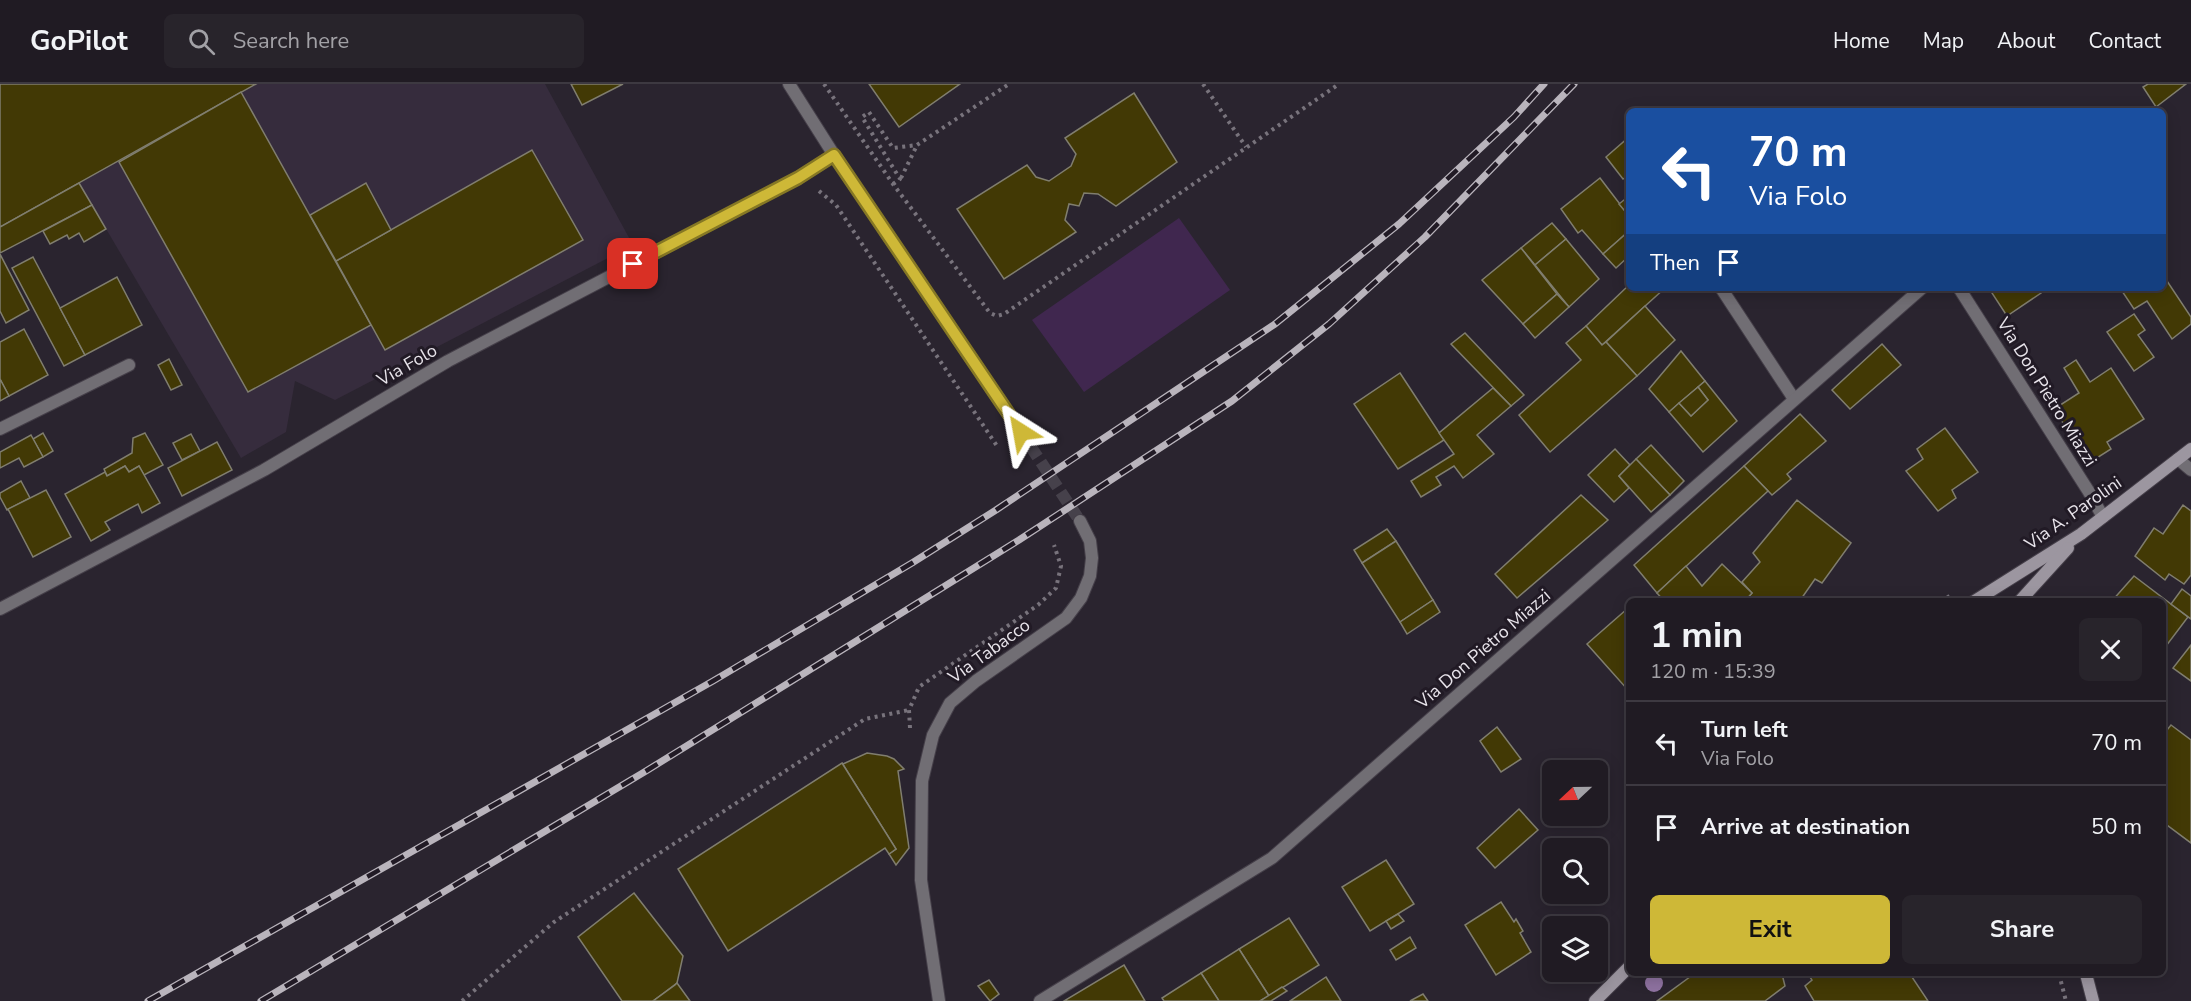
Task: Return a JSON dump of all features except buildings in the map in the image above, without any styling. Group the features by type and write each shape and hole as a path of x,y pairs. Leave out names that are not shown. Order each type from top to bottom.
{"main road":[{"name":"Via A. Parolini","path":"1978,598 2081,534 2191,449"},
{"path":"2022,598 2081,534"},
{"path":"1595,1001 1626,970"},
{"path":"2087,976 2093,1001"}],"street":[{"path":"789,84 834,155 1021,432"},
{"name":"Via Folo","path":"0,609 264,470 448,361 798,178 834,155"},
{"path":"1723,291 1794,399"},
{"name":"Via Don Pietro Miazzi","path":"1040,1001 1272,858 1919,291"},
{"name":"Via Don Pietro Miazzi","path":"1961,291 2103,517"},
{"path":"0,429 129,365"},
{"path":"2178,459 2191,470"},
{"name":"Via Tabacco","path":"939,1001 921,880 922,781 933,735 950,703 976,681 1065,618 1081,598 1090,576 1092,558 1090,541 1080,521"}],"path":[{"path":"824,84 893,184 990,313 997,316 1004,314 1339,84"},
{"path":"900,179 862,117 869,112 893,148 917,145 1009,84"},
{"path":"1203,84 1246,147"},
{"path":"893,184 900,179 917,145"},
{"path":"798,178 836,205 997,446"},
{"path":"978,647 1038,604 1056,588 1061,566 1054,545"},
{"path":"462,1001 554,922 864,718 909,710"},
{"path":"2060,976 2066,1001"}],"shaded area":[{"path":"0,84 545,84 633,245 335,400 295,381 286,432 241,458 92,205 0,253"},
{"path":"1179,218 1230,290 1084,392 1032,320"}],"tunnel":[{"path":"1021,432 1080,521"}],"railway":[{"path":"148,1001 713,681 912,563 996,510 1275,324 1399,224 1514,117 1544,84"},
{"path":"261,1001 646,771 1019,540 1232,401 1329,324 1425,237 1574,84"}],"route":[{"path":"633,264 798,178 834,155 849,174 1021,432"}]}
